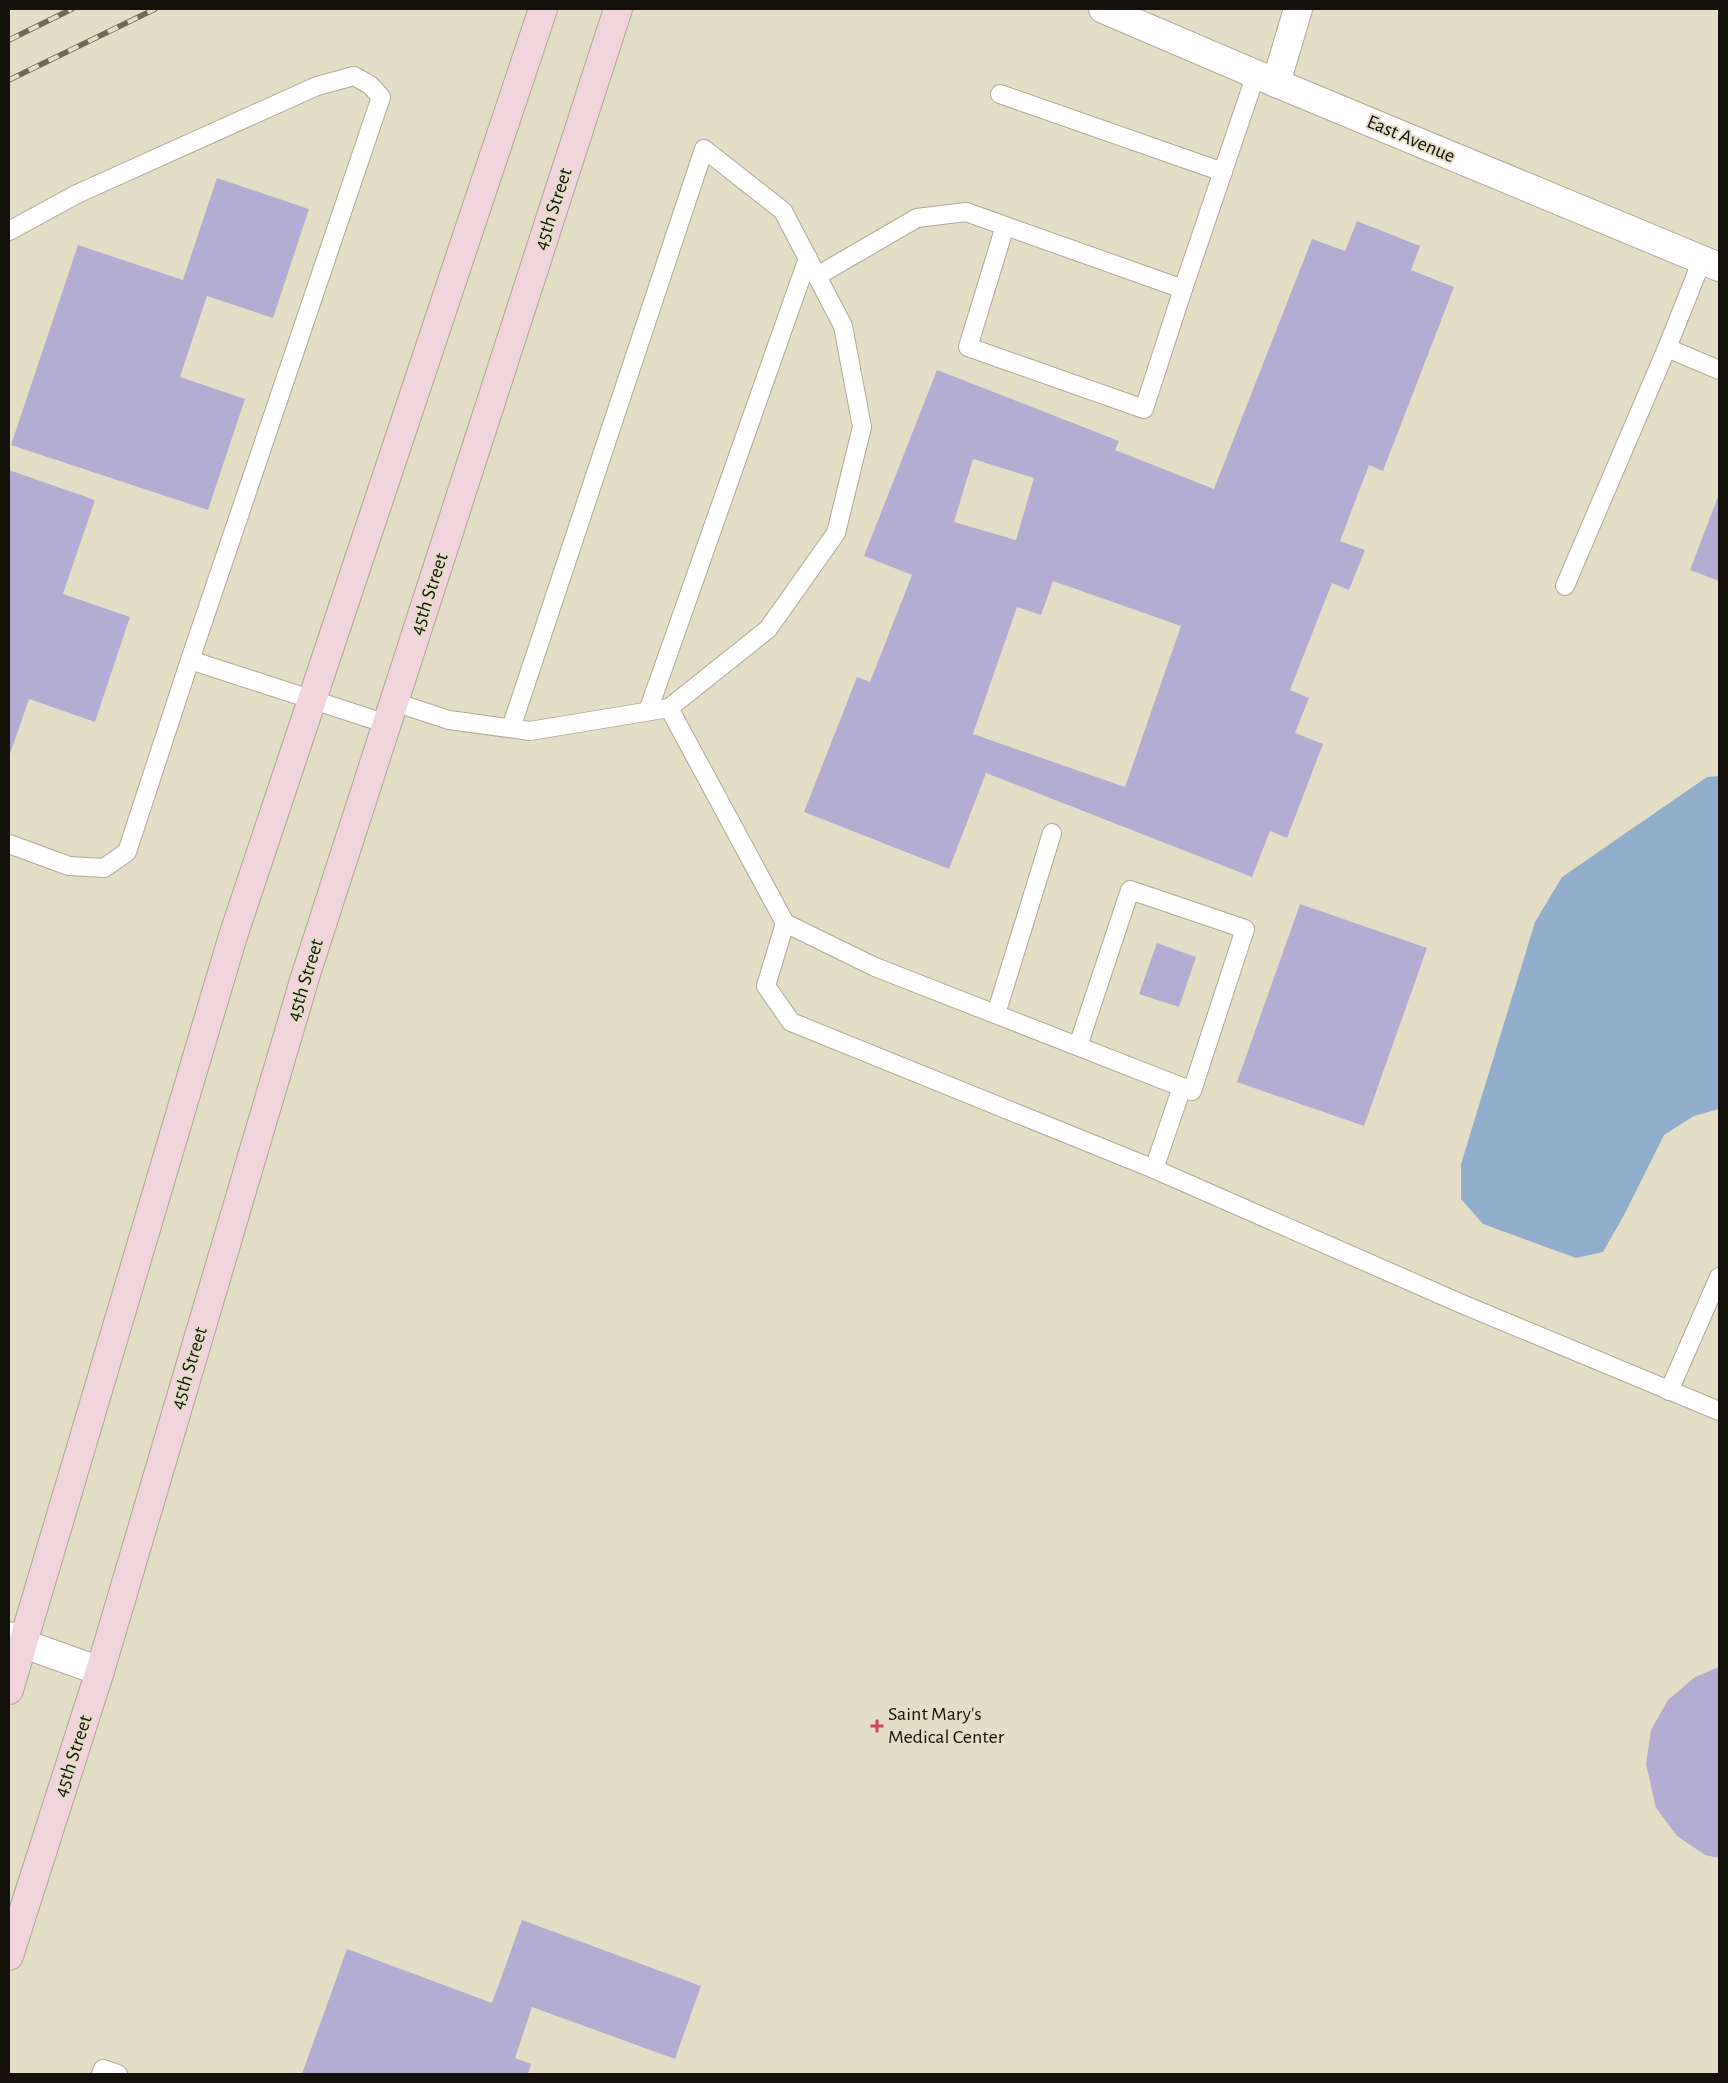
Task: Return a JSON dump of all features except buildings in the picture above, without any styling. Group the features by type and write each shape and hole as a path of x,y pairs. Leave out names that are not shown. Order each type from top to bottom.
{"main road":[{"path":"9,1690 16,1640 233,936 543,9"},
{"name":"45th Street","path":"9,1956 100,1671 306,974 618,9"}],"street":[{"name":"East Avenue","path":"1103,9 1266,79 1711,264"},
{"path":"1266,79 1298,9"},
{"path":"16,1640 100,1671"}],"lane":[{"path":"9,231 77,194 317,86 354,76 370,85 380,97 127,852 104,868 69,866 9,844"},
{"path":"1005,226 968,347 1144,409 1223,172 1266,79"},
{"path":"1000,94 1223,172"},
{"path":"190,660 312,700 390,713 530,731 670,708 768,629 836,533 862,427 843,326 783,211 704,149 511,728"},
{"path":"817,276 917,218 966,212 1183,289"},
{"path":"648,711 808,258"},
{"path":"1565,586 1667,348 1711,264"},
{"path":"1667,348 1719,370"},
{"path":"670,708 785,923 876,967 1192,1091 1245,928 1130,890 1078,1046"},
{"path":"996,1014 1052,833"},
{"path":"785,923 766,986 791,1022 1154,1168 1462,1304 1719,1412"},
{"path":"1154,1168 1182,1087"},
{"path":"1669,1391 1719,1278"},
{"path":"101,2074 103,2069 118,2074"}],"water":[{"path":"1719,776 1719,1109 1694,1116 1664,1135 1623,1217 1603,1252 1576,1258 1483,1224 1461,1199 1461,1164 1535,922 1562,877 1707,777"}],"railway":[{"path":"9,40 72,9"},
{"path":"9,80 155,9"}],"place":[{"name":"Saint Mary's Medical Center","path":"877,1726"}]}
